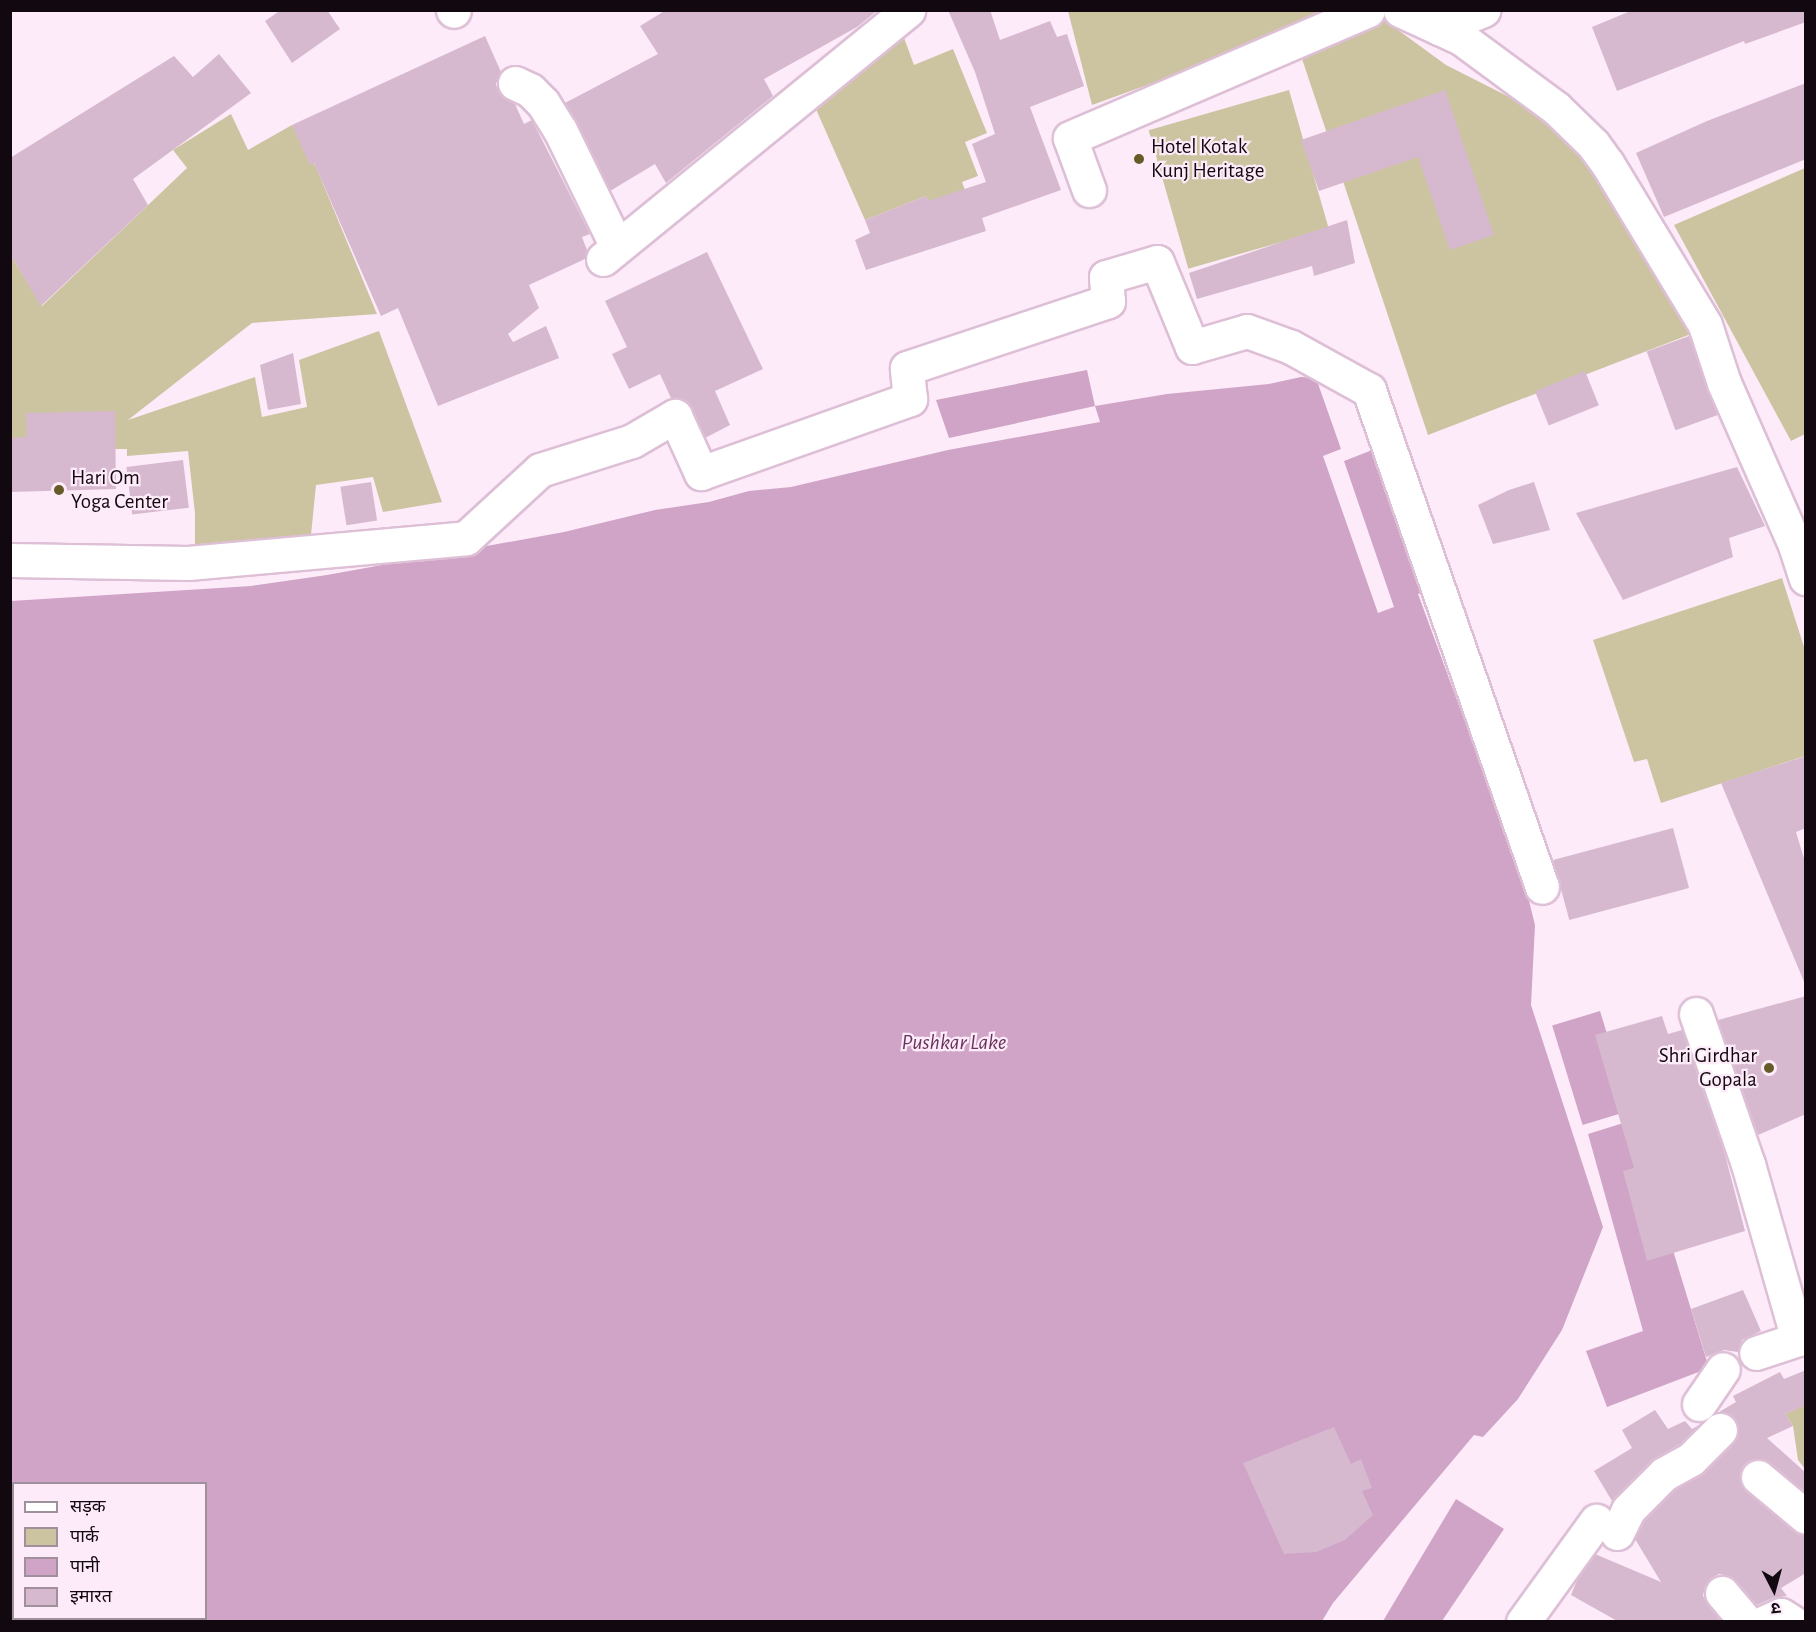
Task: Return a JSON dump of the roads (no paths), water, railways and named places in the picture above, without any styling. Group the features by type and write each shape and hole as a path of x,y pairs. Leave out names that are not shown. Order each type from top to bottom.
{"street":[{"path":"515,83 530,90 543,103 560,130 610,253 908,10"},
{"path":"1089,190 1070,138 1368,10"},
{"path":"1400,10 1461,38 1556,108 1593,144 1607,163 1705,325 1724,382 1795,545 1806,578"},
{"path":"1439,28 1483,10"},
{"path":"10,560 188,563 466,538 540,470 633,441 675,416 701,473 910,399 907,368 996,336 1108,301 1106,277 1157,262 1192,347 1247,331 1291,347 1369,390 1542,887"},
{"path":"1696,1014 1748,1164 1798,1339 1756,1353"},
{"path":"1700,1404 1723,1369"},
{"path":"1523,1622 1606,1527 1664,1474 1691,1459 1720,1430"},
{"path":"1758,1477 1806,1517"},
{"path":"1722,1593 1746,1622"},
{"path":"1765,1622 1781,1615 1792,1622"}],"water":[{"path":"1087,370 1095,406 949,438 936,400"},
{"name":"Pushkar Lake","path":"1301,377 1316,378 1341,449 1323,456 1378,613 1394,607 1344,461 1380,447 1431,589 1418,594 1525,885 1535,925 1531,1005 1603,1227 1562,1330 1518,1399 1483,1437 1474,1435 1333,1603 1322,1621 11,1622 11,601 251,586 327,575 564,532 655,510 709,502 749,491 791,487 948,450 1100,422 1095,406 1167,394 1269,384"},
{"path":"1600,1011 1630,1110 1583,1125 1552,1026"},
{"path":"1633,1120 1709,1368 1607,1407 1586,1351 1643,1331 1588,1134"},
{"path":"1456,1499 1504,1529 1442,1621 1383,1621"}],"place":[{"name":"Hotel Kotak Kunj Heritage","path":"1139,159"},
{"name":"Hari Om Yoga Center","path":"59,490"},
{"name":"Shri Girdhar Gopala","path":"1769,1068"}]}
